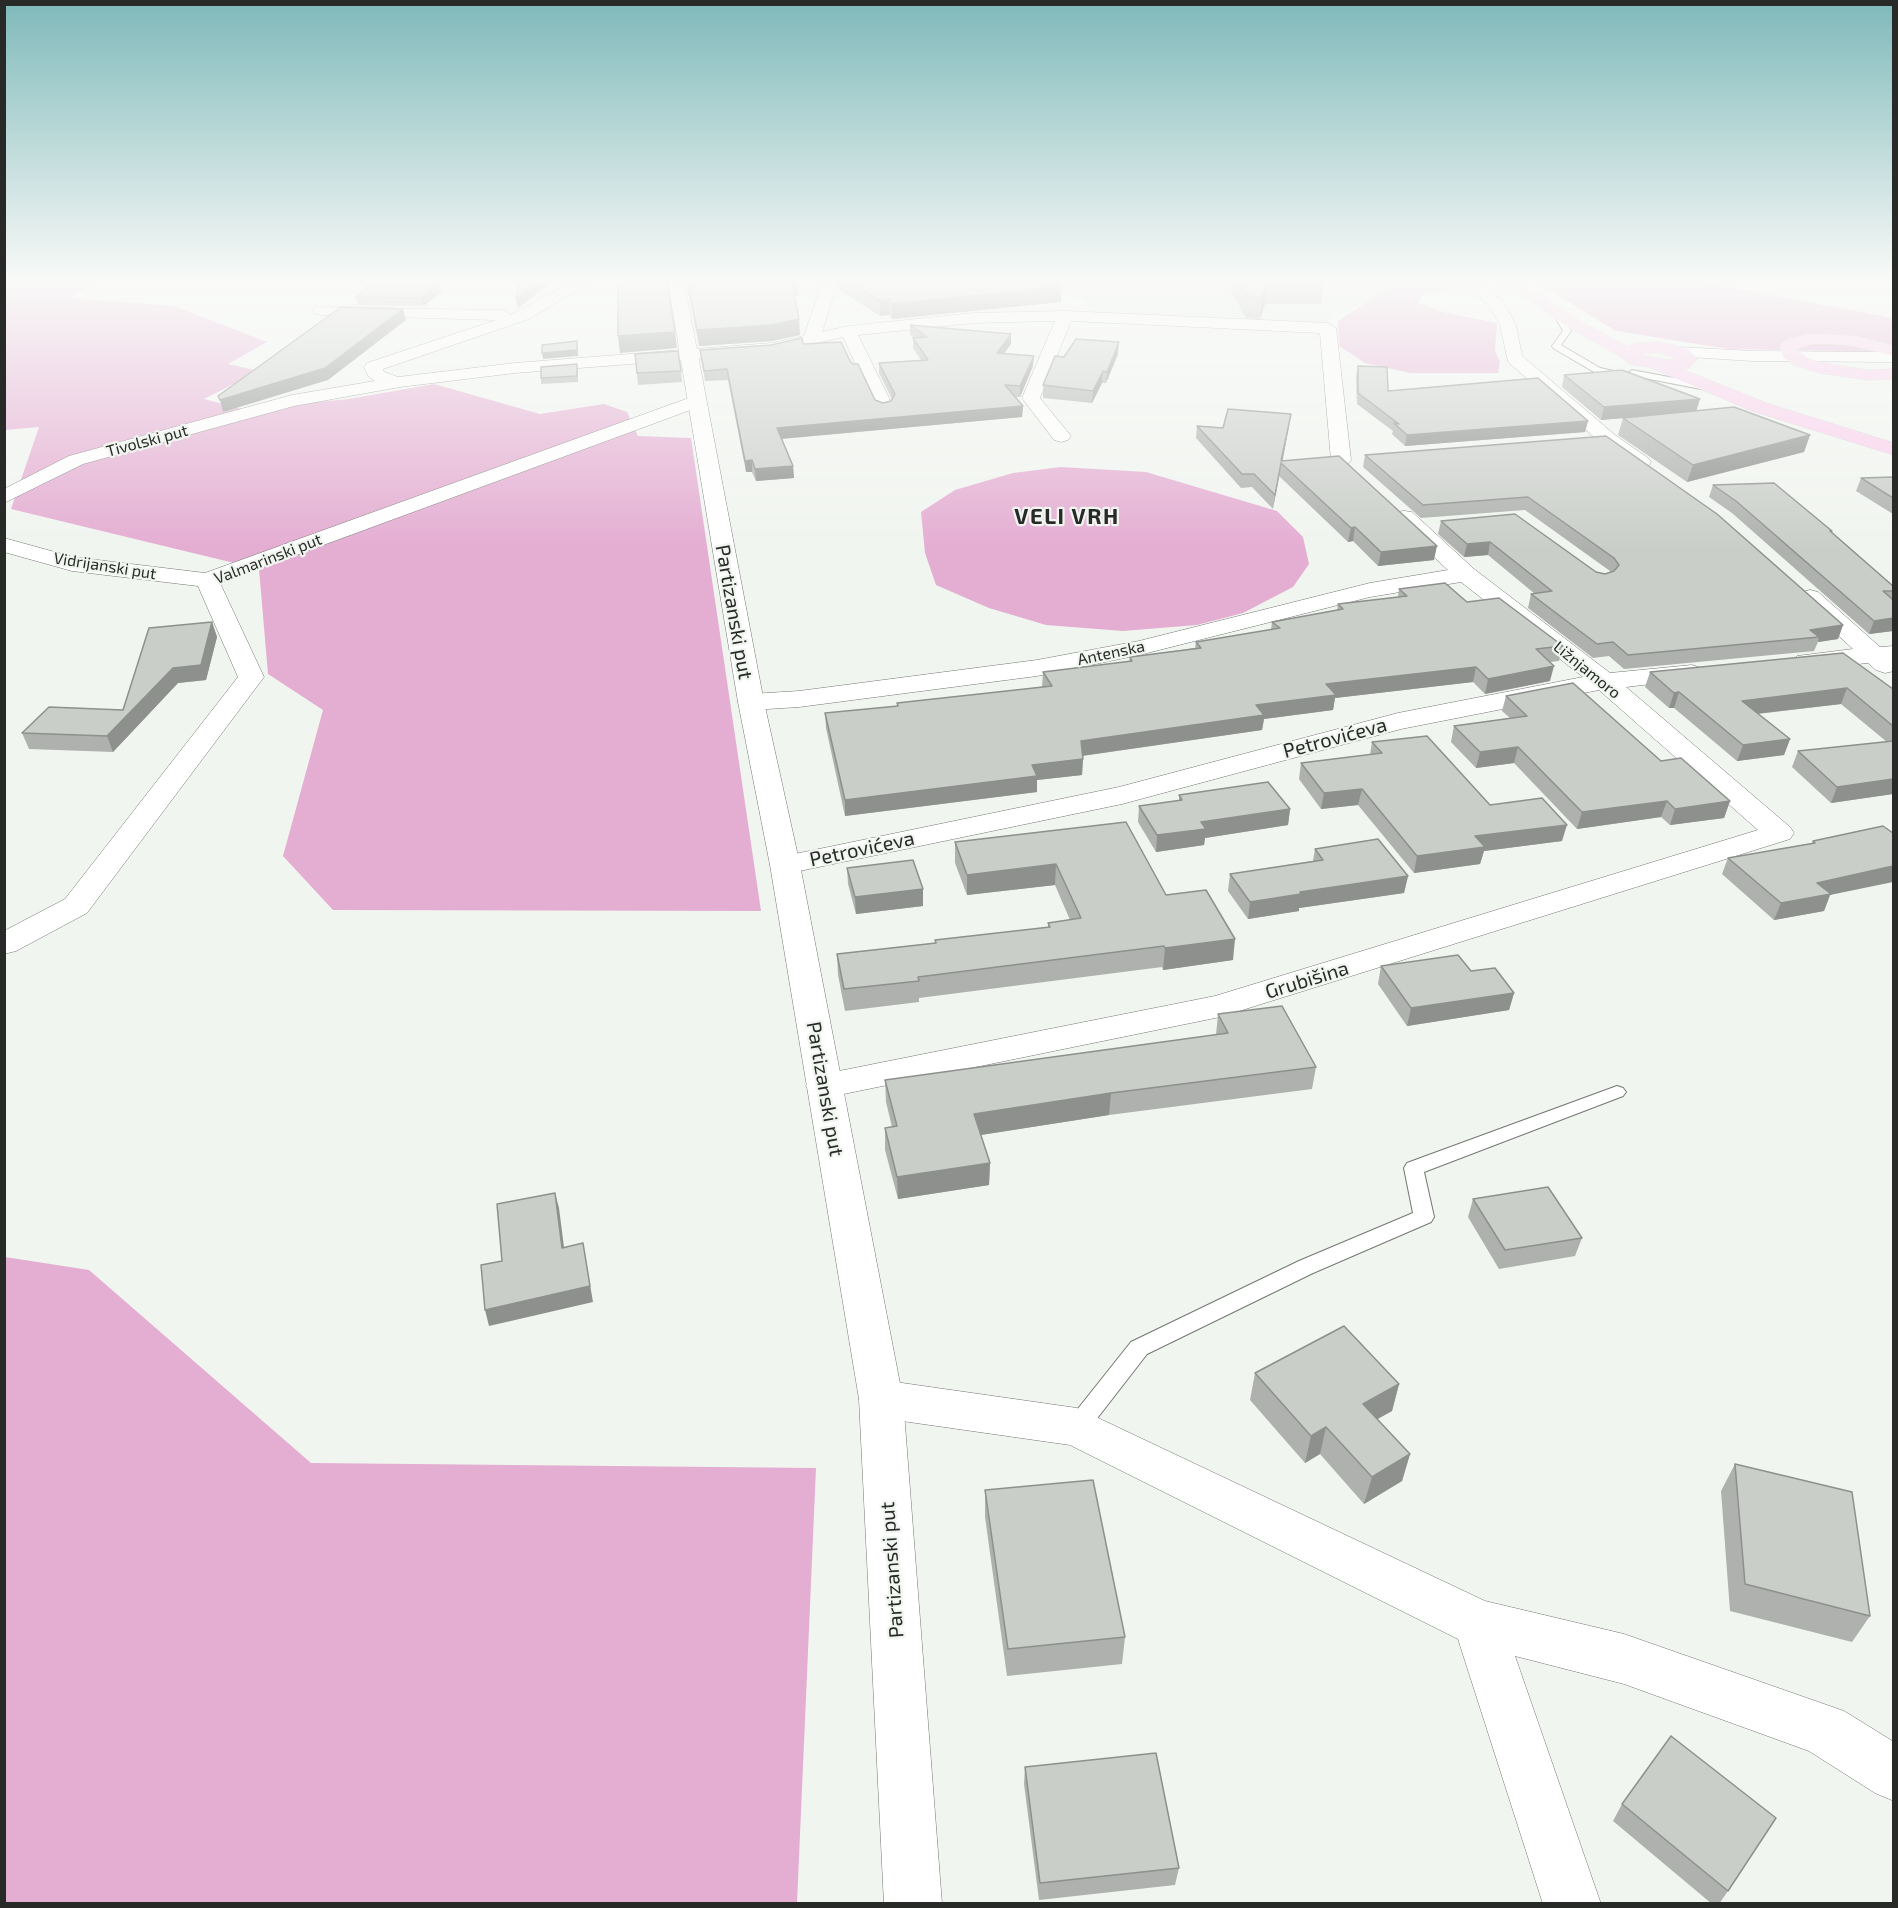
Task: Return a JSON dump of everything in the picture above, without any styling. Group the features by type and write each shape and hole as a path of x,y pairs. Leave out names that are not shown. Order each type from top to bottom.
{"main road":[{"path":"1694,371 1759,407 1893,449"},
{"path":"1840,371 1868,375 1893,374"}],"street":[{"path":"375,371 378,376 400,381"},
{"name":"Tivolski put","path":"4,496 76,460 292,401 400,381 488,371"},
{"name":"Partizanski put","path":"691,371 750,702 785,865 881,1399 913,1904"},
{"path":"867,371 884,406"},
{"path":"1042,371 1031,398 1061,436"},
{"name":"Tivolski put","path":"1336,371 1354,464"},
{"path":"1530,371 1601,433 1656,472"},
{"name":"Valmarinski put","path":"4,944 76,906 251,677 207,580 697,401"},
{"path":"1731,414 1759,407"},
{"name":"Ližnjamoro","path":"1390,505 1426,526 1466,574 1604,681 1779,833"},
{"name":"Vidrijanski put","path":"4,545 72,564 207,580"},
{"name":"Antenska","path":"750,702 799,699 1037,668 1139,648 1370,590 1466,574"},
{"path":"1794,583 1884,654 1893,674"},
{"path":"1780,664 1884,654"},
{"name":"Petrovićeva","path":"785,865 1122,795 1398,720 1604,681 1722,670"},
{"name":"Grubišina","path":"824,1086 1220,1006 1779,833"},
{"path":"881,1399 1077,1427 1478,1623 1624,1659 1825,1730 1893,1774"},
{"path":"1478,1623 1572,1904"}],"lane":[{"path":"1605,371 1634,375 1665,371"},
{"path":"1625,371 1657,388"},
{"path":"1077,1427 1139,1347 1306,1267 1424,1217 1414,1168 1617,1092"}],"shaded area":[{"path":"5,371 259,371 204,399 242,409 349,399 434,384 540,414 604,404 627,412 638,436 691,438 761,911 333,910 283,856 323,710 268,674 259,569 11,509 39,427 5,430"},
{"path":"1401,371 1498,371 1498,373"},
{"path":"1061,467 1146,472 1277,511 1303,537 1309,564 1293,587 1243,613 1197,625 1123,631 1046,625 989,608 936,585 925,553 921,512 955,490 1013,473"},
{"path":"5,1257 89,1270 311,1463 816,1468 797,1903 5,1903"}],"building":[{"path":"252,371 315,371 220,400 218,396"},
{"path":"541,371 577,371 577,376 541,378"},
{"path":"637,371 680,371 637,373"},
{"path":"727,371 861,371 875,400 883,403 891,401 895,394 883,371 1027,371 1020,386 1005,385 1023,406 777,428 793,466 755,469 752,460 745,461"},
{"path":"1049,371 1103,371 1093,391 1043,385"},
{"path":"1358,371 1387,371 1388,391 1538,378 1588,421 1407,435 1394,423 1399,424 1358,393"},
{"path":"1625,371 1700,399 1604,407 1564,375"},
{"path":"1734,407 1810,435 1693,465 1623,418"},
{"path":"1228,409 1291,414 1281,461 1339,456 1437,546 1381,552 1355,527 1351,528 1281,463 1275,495 1254,474 1242,474 1197,426 1223,428"},
{"path":"1606,436 1717,514 1843,625 1810,630 1819,637 1628,655 1613,642 1597,644 1531,594 1552,591 1490,542 1467,544 1441,521 1515,514 1596,572 1605,574 1614,571 1619,565 1614,558 1528,497 1423,505 1365,455"},
{"path":"1893,477 1893,498 1861,478"},
{"path":"1774,483 1893,586 1893,591 1883,591 1893,600 1893,618 1874,621 1736,501 1713,485"},
{"path":"1445,583 1467,602 1499,598 1563,646 1536,649 1554,666 1488,679 1476,667 1326,684 1336,695 1256,705 1264,715 1081,741 1083,759 1032,765 1037,776 845,800 825,713 1052,686 1043,672 1132,661 1130,657 1201,648 1196,642 1280,628 1272,622 1343,609 1338,604 1407,596 1399,589"},
{"path":"212,622 201,665 173,668 107,736 22,733 49,707 123,710 149,628"},
{"path":"1843,653 1893,689 1893,726 1847,688 1742,701 1790,739 1743,745 1679,692 1674,693 1650,672"},
{"path":"1573,683 1661,761 1681,758 1730,801 1675,809 1667,801 1582,812 1518,747 1480,752 1454,726 1527,716 1506,696"},
{"path":"1427,736 1490,805 1542,798 1567,825 1475,836 1485,847 1417,856 1362,789 1324,793 1301,763 1382,753 1372,742"},
{"path":"1893,741 1893,779 1837,787 1798,751"},
{"path":"1268,782 1290,809 1201,822 1206,829 1157,835 1139,806 1182,800 1179,795"},
{"path":"1126,822 1166,895 1206,890 1235,939 918,977 919,981 844,989 837,954 1050,927 1048,923 1081,918 1056,864 967,875 955,842"},
{"path":"1883,826 1893,833 1893,866 1817,883 1831,894 1781,903 1728,858 1815,843 1813,841"},
{"path":"1378,839 1408,876 1250,902 1230,874 1323,860 1315,849"},
{"path":"913,860 923,889 855,897 847,868"},
{"path":"1458,955 1471,971 1495,968 1514,993 1411,1008 1381,966"},
{"path":"1282,1006 1316,1067 1111,1093 974,1114 990,1163 897,1177 885,1128 897,1126 885,1080 1228,1033 1218,1014"},
{"path":"1548,1187 1582,1238 1505,1250 1473,1199"},
{"path":"555,1193 562,1248 583,1243 590,1286 485,1310 481,1265 502,1261 497,1204"},
{"path":"1344,1326 1399,1384 1363,1404 1410,1454 1372,1477 1326,1427 1311,1436 1255,1373"},
{"path":"1735,1464 1852,1492 1870,1616 1745,1584"},
{"path":"1093,1480 1125,1637 1008,1649 985,1490"},
{"path":"1671,1736 1776,1818 1728,1891 1622,1804"},
{"path":"1156,1753 1179,1868 1040,1883 1025,1767"}],"district":[{"name":"VELI VRH","path":"1067,517"}]}
